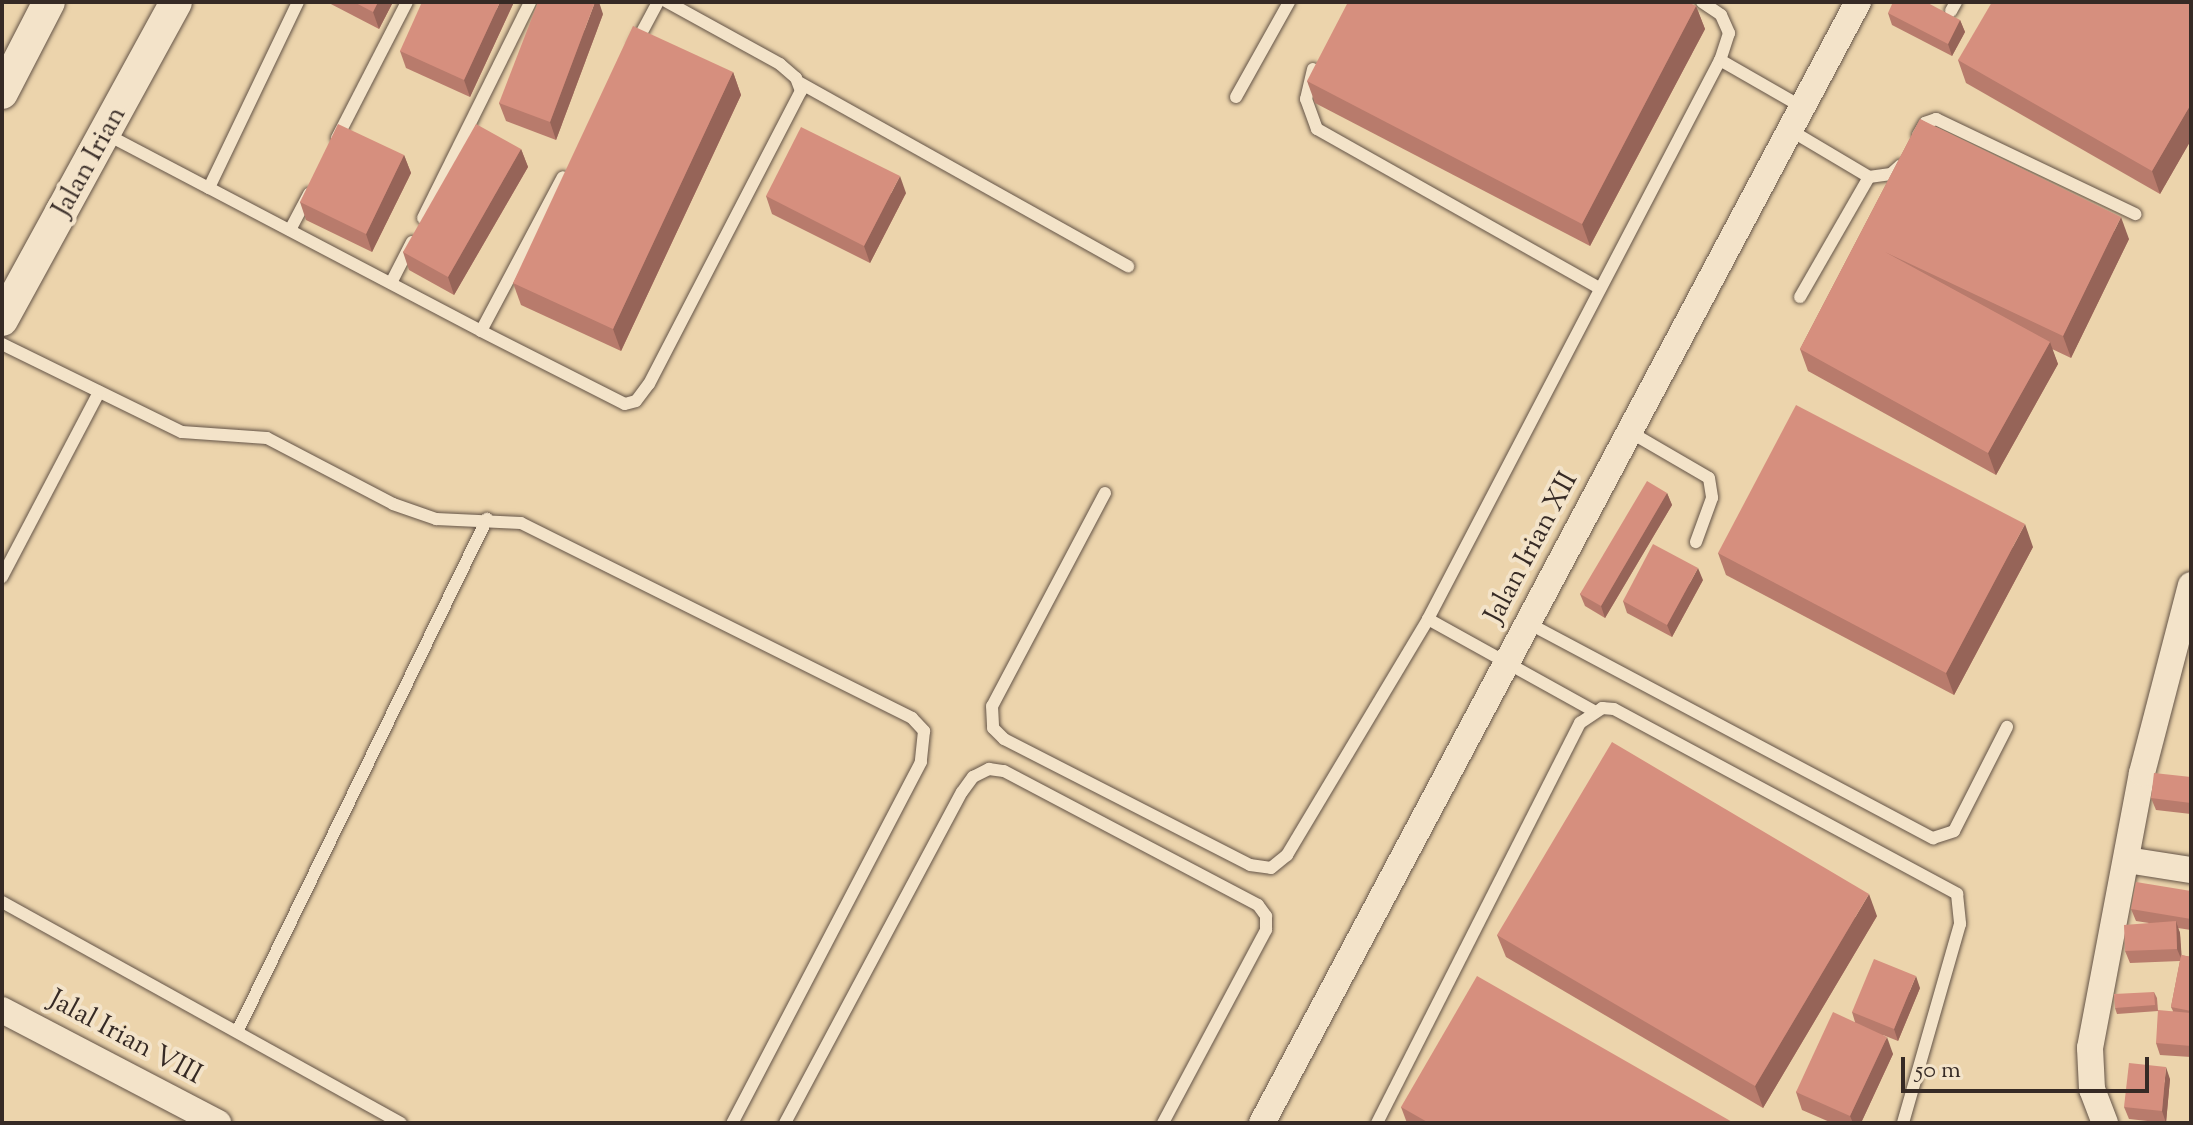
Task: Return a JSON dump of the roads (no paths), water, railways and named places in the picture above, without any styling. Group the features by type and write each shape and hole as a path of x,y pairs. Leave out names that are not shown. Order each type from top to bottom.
{"street":[{"path":"2,93 49,2"},
{"name":"Jalan Irian","path":"2,320 176,2"},
{"name":"Jalan Irian XII","path":"1262,1123 1858,2"},
{"path":"2105,1123 2092,1089 2090,1048 2127,860 2154,775 2191,585"},
{"path":"2127,860 2191,870"},
{"name":"Jalal Irian VIII","path":"2,1010 218,1123"}],"lane":[{"path":"209,188 298,2"},
{"path":"332,150 407,2"},
{"path":"391,283 530,2"},
{"path":"628,57 658,2"},
{"path":"667,2 780,64 800,83 1128,266"},
{"path":"1236,97 1289,2"},
{"path":"1105,493 992,706 993,728 1004,739 1250,865 1271,868 1287,855 1428,619 1597,287 1720,60 1729,33 1721,15 1702,2"},
{"path":"1720,60 1869,177"},
{"path":"1317,61 1306,99 1317,129 1597,287"},
{"path":"106,134 622,403 636,401 798,103 800,83"},
{"path":"1800,297 1869,177 1896,171 1925,123 1936,119 2135,214"},
{"path":"481,331 569,166"},
{"path":"290,230 318,176"},
{"path":"2,344 182,432 267,438 393,504 436,519 521,523 912,718 924,731 921,762 732,1123"},
{"path":"2,577 99,392"},
{"path":"1630,432 1709,478 1712,498 1696,542"},
{"path":"237,1032 487,519"},
{"path":"1428,619 1592,710 1614,709 1957,894 1960,924 1903,1123"},
{"path":"1528,623 1933,838 1954,831 2007,727"},
{"path":"1377,1123 1574,734 1592,710"},
{"path":"785,1123 962,792 977,773 997,769 1258,905 1266,916 1266,930 1163,1123"},
{"path":"2,902 401,1123"}]}
